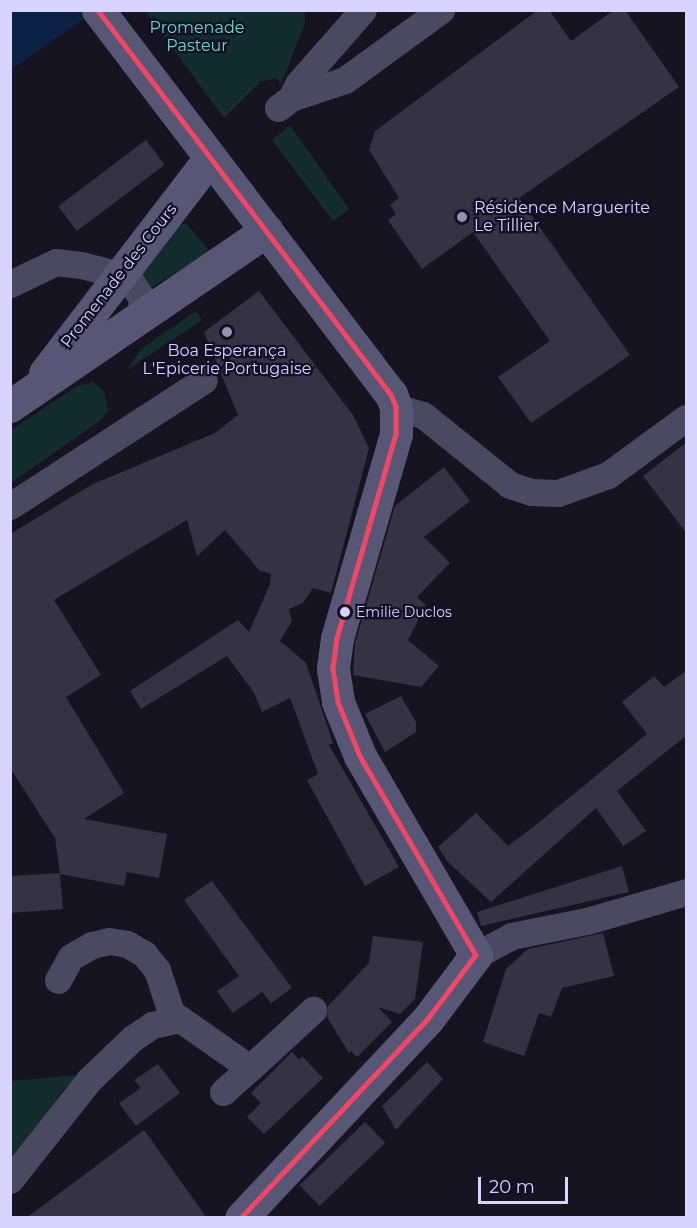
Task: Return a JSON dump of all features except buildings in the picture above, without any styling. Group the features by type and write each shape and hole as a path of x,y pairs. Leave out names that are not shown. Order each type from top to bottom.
{"street":[{"path":"363,10 298,84 285,103 345,80 441,10"},
{"path":"101,14 384,381 396,407 396,434 337,639 333,669 339,702 360,756 476,955"},
{"name":"Promenade des Cours","path":"19,401 210,158"},
{"name":"Promenade des Cours","path":"19,401 267,230"},
{"path":"10,284 56,262 120,275 137,290 142,317"},
{"path":"10,506 204,380"},
{"path":"396,407 423,415 510,485 531,492 558,493 608,475 687,418"},
{"path":"241,1218 428,1019 476,955 512,936 587,921 687,892"},
{"path":"58,980 71,957 92,945 109,941 127,944 144,954 157,970 173,1018"},
{"path":"223,1092 313,1010"},
{"path":"10,1180 89,1080 133,1038 173,1018 187,1022 250,1068"}],"green space":[{"name":"Promenade Pasteur","path":"145,11 305,11 305,23 281,84 276,78 260,82 224,118"},
{"path":"290,125 349,209 333,221 272,140"},
{"path":"186,223 210,252 149,289 135,273 173,228"},
{"path":"196,311 202,320 127,370 141,349"},
{"path":"93,382 104,392 108,410 101,420 11,483 11,430 77,386"},
{"path":"79,1075 63,1090 11,1169 11,1081"}],"water":[{"path":"11,11 95,11 11,70"}],"transit line":[{"path":"98,10 391,394 396,407 396,434 337,639 333,669 338,702 360,756 476,955 428,1019 241,1218"}],"place":[{"name":"Résidence Marguerite Le Tillier","path":"462,217"},
{"name":"Boa Esperança L'Epicerie Portugaise","path":"227,332"},
{"name":"Emilie Duclos","path":"345,612"}]}
